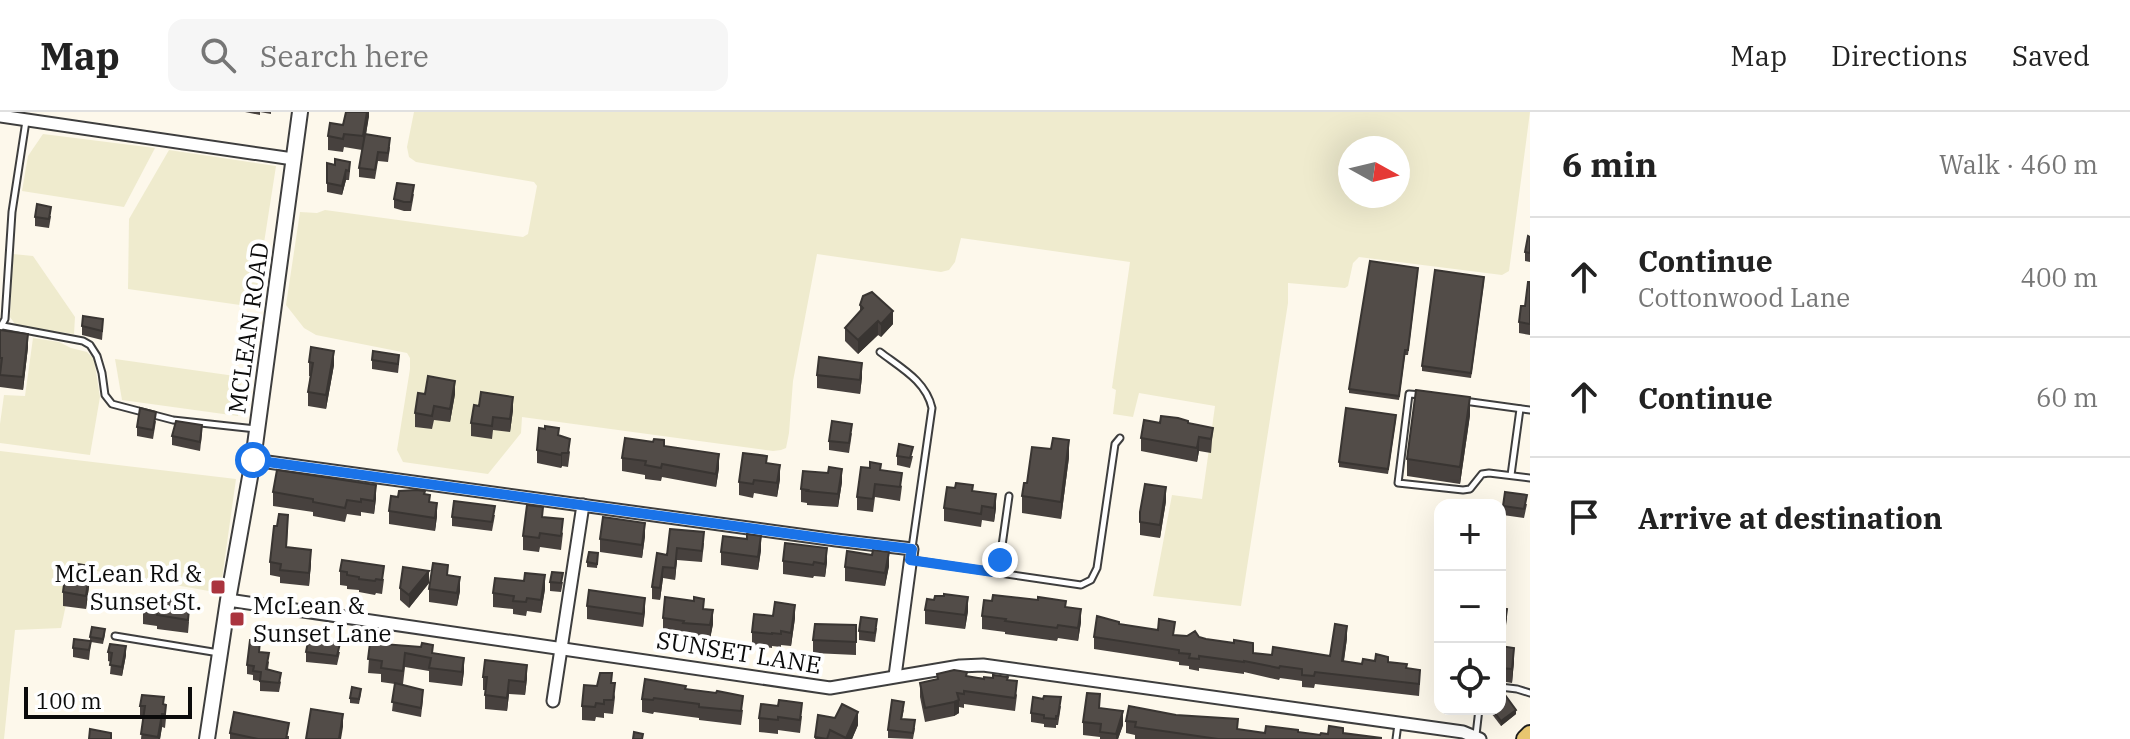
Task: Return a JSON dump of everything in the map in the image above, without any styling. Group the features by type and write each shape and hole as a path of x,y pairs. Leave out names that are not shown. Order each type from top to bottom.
{"main road":[{"path":"1525,739 1530,734"}],"street":[{"name":"MCLEAN ROAD","path":"207,739 253,460 300,112"},
{"path":"0,116 293,159"},
{"path":"253,460 911,554 895,676"},
{"path":"553,701 583,505"},
{"name":"SUNSET LANE","path":"228,600 830,688 960,666 983,665 1463,732 1478,738"}],"lane":[{"path":"27,120 12,212 5,319 1,327 83,341 90,345 97,356 105,395 112,404 173,420 257,430"},
{"path":"880,352 917,380 929,396 932,408 911,554 993,572 1081,585 1091,580 1097,568 1115,444 1120,438"},
{"path":"1423,396 1409,394 1398,483 1463,490 1470,489 1482,474 1530,478"},
{"path":"1451,399 1530,410"},
{"path":"1511,475 1520,409"},
{"path":"993,572 1000,560 1009,496"},
{"path":"115,636 220,653"},
{"path":"1506,688 1530,693"},
{"path":"1478,738 1479,715"},
{"path":"1396,739 1398,723"}],"shaded area":[{"path":"414,112 1530,112 1509,271 1502,275 1359,257 1353,263 1345,288 1288,283 1288,303 1241,606 1153,596 1172,495 1202,499 1215,406 1139,393 1133,417 1113,414 1116,390 1112,388 1130,262 961,238 955,262 949,270 941,272 817,254 793,381 786,448 773,451 522,417 521,433 488,474 403,462 397,450 410,369 407,353 316,335 304,328 286,305 300,212 325,210 523,237 528,234 537,186 534,182 416,162 409,157 407,147"},
{"path":"43,134 155,148 124,207 22,191 28,156"},
{"path":"169,150 276,166 254,307 128,289 129,219"},
{"path":"13,254 33,256 75,317 74,334 15,324 10,317"},
{"path":"33,338 59,342 87,352 94,359 100,397 90,455 0,443 4,395 25,396"},
{"path":"115,359 242,377 238,416 122,400"},
{"path":"0,451 236,479 220,593 74,567 61,628 15,630 4,739 0,739"}],"building":[{"path":"346,112 367,112 363,136 344,134 343,139 328,136 330,123 343,125"},
{"path":"365,134 390,138 388,153 378,152 375,170 359,168"},
{"path":"335,159 350,162 342,186 327,183 327,163 335,165"},
{"path":"397,183 414,185 411,202 394,199"},
{"path":"37,204 51,207 49,219 35,217"},
{"path":"1530,237 1530,253 1525,252"},
{"path":"1370,261 1418,268 1399,396 1349,389"},
{"path":"1435,270 1484,277 1471,373 1422,366"},
{"path":"1530,282 1530,324 1519,322"},
{"path":"872,292 893,311 858,340 845,328 863,308 860,305 863,296"},
{"path":"83,316 103,319 102,331 82,326"},
{"path":"0,330 28,334 23,377 0,375"},
{"path":"311,347 334,351 326,395 308,392 313,363 309,362"},
{"path":"373,351 399,355 398,364 372,360"},
{"path":"819,357 862,363 860,380 817,375"},
{"path":"428,376 455,381 450,409 434,406 432,416 415,413 418,393 425,394"},
{"path":"1416,390 1470,397 1460,467 1407,459"},
{"path":"481,392 513,397 510,419 493,417 492,426 471,423 474,405 479,406"},
{"path":"140,408 156,412 153,430 137,427"},
{"path":"1346,408 1396,415 1388,469 1339,462"},
{"path":"1161,416 1213,428 1211,439 1199,437 1197,448 1141,438 1144,420 1160,423"},
{"path":"176,421 202,425 200,442 172,436"},
{"path":"832,421 852,424 849,443 829,441"},
{"path":"545,426 559,428 558,435 570,439 568,453 561,455 537,450 539,428 545,429"},
{"path":"625,438 653,442 654,439 664,440 664,446 719,454 716,474 662,464 661,468 645,465 646,461 622,458"},
{"path":"1053,438 1069,440 1061,502 1022,496 1032,447 1051,449"},
{"path":"899,444 913,447 910,458 897,456"},
{"path":"743,453 767,456 766,463 780,465 777,483 739,482"},
{"path":"870,462 881,464 880,470 902,473 900,487 875,484 873,499 857,497 861,467 870,468"},
{"path":"829,467 842,469 838,494 801,489 803,471 828,473"},
{"path":"277,470 376,485 374,501 347,500 345,508 273,492"},
{"path":"956,483 973,485 972,491 996,494 994,508 982,506 981,514 944,508 947,487 955,488"},
{"path":"1145,484 1166,487 1160,525 1140,522"},
{"path":"399,491 425,491 424,494 430,495 429,502 437,503 435,518 389,511 391,496 398,497"},
{"path":"1505,492 1527,495 1524,509 1506,506"},
{"path":"454,501 495,506 492,522 452,517"},
{"path":"527,505 543,507 542,517 563,519 561,536 540,533 539,538 523,536"},
{"path":"279,514 288,515 286,547 311,550 309,573 280,570 281,564 270,562 274,526 277,526"},
{"path":"603,517 645,523 642,545 600,539"},
{"path":"670,529 704,532 702,551 677,548 675,568 663,567 660,588 652,587 657,553 667,555"},
{"path":"747,534 761,536 758,557 721,552 723,536 747,539"},
{"path":"785,543 827,548 825,564 783,561"},
{"path":"873,550 889,552 885,573 845,567 847,551 872,555"},
{"path":"589,552 598,553 597,564 587,562"},
{"path":"342,560 384,566 382,580 347,575 347,572 340,571"},
{"path":"72,563 90,566 86,596 63,592 66,570 71,571"},
{"path":"433,563 448,565 447,575 460,577 457,593 429,589"},
{"path":"403,567 429,571 409,595 400,588"},
{"path":"552,572 563,573 561,583 550,582"},
{"path":"525,573 545,575 541,600 527,598 526,602 513,601 514,596 493,593 495,578 524,581"},
{"path":"589,590 645,598 643,614 587,606"},
{"path":"993,595 1066,601 1065,607 1081,609 1078,628 1058,625 1057,628 982,616 984,600 992,601"},
{"path":"935,596 968,597 965,615 925,610 927,599 934,600"},
{"path":"665,597 694,601 694,597 704,599 703,609 713,610 710,625 663,618"},
{"path":"158,598 185,601 184,608 189,609 188,620 143,611 145,602 157,604"},
{"path":"775,602 795,605 791,633 752,632 754,614 773,616"},
{"path":"1097,616 1119,624 1158,630 1159,619 1175,622 1173,635 1187,636 1195,631 1199,637 1206,639 1253,643 1253,653 1272,655 1273,647 1330,656 1335,624 1347,626 1342,661 1362,664 1363,659 1375,661 1376,654 1388,657 1388,662 1407,664 1406,668 1420,670 1419,684 1315,672 1314,676 1302,675 1302,669 1199,656 1199,659 1189,658 1190,654 1179,653 1179,650 1094,637"},
{"path":"861,617 877,619 875,633 859,631"},
{"path":"815,624 856,625 856,642 813,640"},
{"path":"92,627 105,629 103,639 90,637"},
{"path":"309,637 340,643 337,656 306,652"},
{"path":"74,639 91,641 89,650 73,648"},
{"path":"250,640 260,641 259,652 269,653 266,669 281,673 279,683 260,681 261,672 253,671 254,666 247,665"},
{"path":"370,643 433,645 432,653 464,658 462,672 429,668 431,658 405,653 403,671 381,668 382,661 368,659"},
{"path":"110,644 126,646 122,667 110,665"},
{"path":"1506,647 1514,648 1512,669 1506,668"},
{"path":"485,660 527,665 525,682 509,680 507,698 485,695"},
{"path":"954,670 967,672 966,676 984,679 993,678 993,675 1017,681 1015,698 964,691 964,694 957,693 959,700 925,708 920,683 938,679 937,674"},
{"path":"600,673 612,673 611,683 615,683 613,700 596,703 595,707 582,706 584,685 597,686"},
{"path":"645,679 686,686 685,689 743,696 741,711 654,698 642,699"},
{"path":"395,683 423,690 421,708 392,702"},
{"path":"352,687 361,689 359,699 350,698"},
{"path":"1087,693 1100,694 1099,708 1123,711 1116,734 1100,732 1101,724 1083,722"},
{"path":"142,695 164,697 165,714 162,714 158,737 141,734 145,706 140,706"},
{"path":"1044,696 1061,697 1056,719 1031,713 1033,697 1043,699"},
{"path":"1506,696 1516,710 1501,721 1496,715 1506,715"},
{"path":"779,700 802,703 800,720 759,718 761,704 778,706"},
{"path":"892,700 904,702 901,719 915,720 913,733 888,730"},
{"path":"842,704 858,712 846,738 830,730 827,739 815,737 818,715 835,718"},
{"path":"1129,706 1176,715 1238,719 1237,729 1265,733 1266,726 1320,735 1328,734 1329,726 1343,728 1343,733 1381,739 1218,739 1135,727 1136,722 1126,721"},
{"path":"311,709 343,714 339,739 306,739"},
{"path":"234,712 289,723 286,739 258,739 230,733"},
{"path":"90,729 111,733 111,739 89,739"},
{"path":"634,732 643,734 642,739 633,739"}],"place":[{"name":"McLean Rd & Sunset St.","path":"218,587"},
{"name":"McLean & Sunset Lane","path":"237,619"}],"route":[{"path":"253,460 912,549 910,560 993,572 1000,560"}]}
